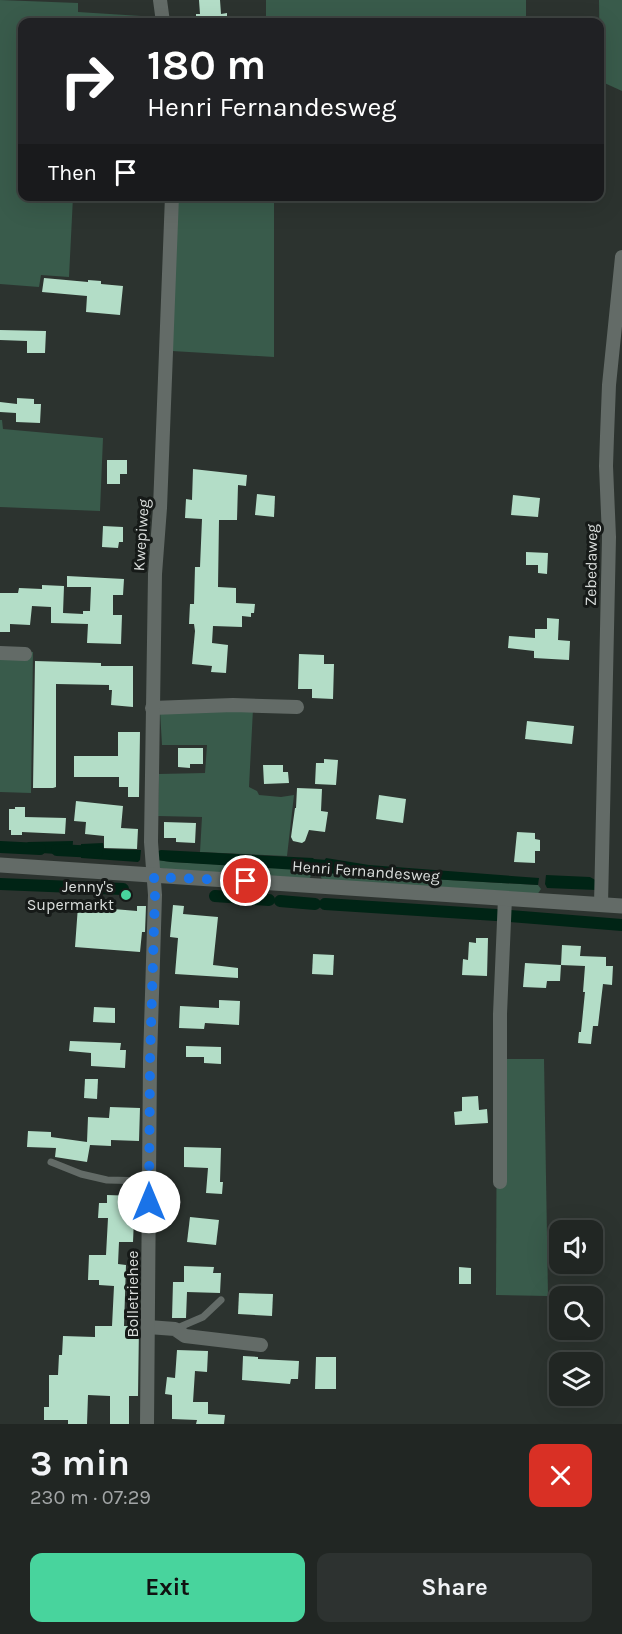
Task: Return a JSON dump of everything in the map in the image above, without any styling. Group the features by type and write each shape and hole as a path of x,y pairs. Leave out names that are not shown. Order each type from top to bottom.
{"street":[{"path":"160,0 162,18"},
{"name":"Kwepiweg","path":"153,870 151,842 154,574 160,508 172,201"},
{"name":"Zebedaweg","path":"602,890 609,537 606,466 609,385 622,257"},
{"path":"0,653 25,654"},
{"path":"152,708 233,705 297,707"},
{"name":"Henri Fernandesweg","path":"0,865 153,870 223,879 505,898 602,890 622,906"},
{"name":"Bolletriehee","path":"147,1424 153,870"},
{"path":"500,1182 500,1014 505,898"},
{"path":"148,1327 175,1329 185,1336 261,1344"}],"lane":[{"path":"51,1162 81,1174 106,1180 149,1181"},
{"path":"175,1329 203,1317 221,1300"}],"shaded area":[{"path":"0,0 78,3 78,12 157,17 18,18 18,201 73,201 69,277 41,275 39,287 0,284"},
{"path":"266,0 526,0 526,18 266,18"},
{"path":"599,0 622,0 622,91 604,83 604,18 599,18"},
{"path":"176,201 274,201 274,357 172,351"},
{"path":"0,420 2,420 3,429 103,438 100,511 0,507"},
{"path":"0,651 33,652 31,793 0,792"},
{"path":"253,709 249,787 257,791 259,795 281,797 294,795 287,856 200,852 202,817 158,816 159,774 205,773 207,745 162,745 160,711"},
{"path":"73,841 72,855 26,852 28,842"},
{"path":"103,843 104,849 141,850 140,860 138,862 81,858 81,844"},
{"path":"158,851 313,858 315,860 314,871 157,860"},
{"path":"326,858 369,865 539,878 538,885 324,873"},
{"path":"157,860 315,869 308,881 166,869 160,868"},
{"path":"322,871 324,873 538,885 541,889 537,895 324,880 321,878"},
{"path":"546,875 590,877 597,881 596,890 547,888"},
{"path":"497,1059 544,1059 548,1296 496,1295"}],"building":[{"path":"199,0 220,0 221,14 227,13 227,18 196,18 196,14 200,14"},
{"path":"44,278 101,281 101,284 123,286 120,315 86,312 87,296 42,292"},
{"path":"0,330 46,331 45,353 27,353 27,341 0,340"},
{"path":"17,398 34,399 34,404 41,404 40,423 16,422 16,413 0,412 0,402 17,404"},
{"path":"107,460 127,460 127,474 120,474 120,484 107,484"},
{"path":"193,469 247,475 246,486 238,485 237,520 219,520 218,587 236,588 236,603 255,604 251,617 242,616 242,627 213,626 212,643 228,645 226,673 211,672 212,666 192,664 195,631 194,624 189,624 190,604 194,604 195,567 200,567 202,519 185,518 186,499 192,500"},
{"path":"257,494 275,496 274,517 255,515"},
{"path":"513,495 540,498 538,517 511,515"},
{"path":"103,526 123,527 123,542 119,542 118,548 102,547"},
{"path":"526,552 548,553 547,574 538,573 538,565 526,565"},
{"path":"67,576 124,579 123,595 113,595 113,615 122,615 121,644 87,643 88,624 51,623 51,607 32,606 30,625 10,624 10,632 0,632 0,593 18,593 19,588 42,589 42,585 64,586 63,613 83,614 83,611 90,611 91,587 67,587"},
{"path":"547,618 559,619 558,640 570,641 569,660 534,658 534,651 508,648 509,636 535,638 535,629 547,629"},
{"path":"299,654 324,655 324,664 334,664 333,699 312,698 312,689 298,689"},
{"path":"35,661 133,666 133,707 111,705 112,690 109,690 109,685 56,684 56,787 53,788 33,788"},
{"path":"527,721 574,726 572,744 525,739"},
{"path":"118,732 140,732 139,797 128,797 128,787 119,787 119,777 74,777 74,756 118,756"},
{"path":"178,748 203,748 203,764 190,764 190,768 178,767"},
{"path":"324,759 338,760 336,785 315,784 316,763 324,763"},
{"path":"263,765 283,765 283,772 288,772 289,783 264,784"},
{"path":"297,788 322,789 321,811 328,812 325,832 309,830 302,843 293,841 291,837"},
{"path":"379,795 406,799 403,823 376,819"},
{"path":"76,801 123,806 121,828 138,829 137,849 104,848 104,836 85,834 86,822 74,821"},
{"path":"15,807 25,807 25,817 66,818 65,834 22,832 22,835 11,835 9,809 15,809"},
{"path":"164,822 196,823 195,843 176,842 176,838 164,838"},
{"path":"517,832 535,833 535,839 540,840 540,851 535,851 535,863 514,862"},
{"path":"173,905 184,906 183,914 218,917 213,965 238,968 238,978 175,974 178,938 170,937"},
{"path":"78,906 137,911 137,906 146,906 145,932 142,932 140,952 75,947"},
{"path":"476,938 488,938 487,976 462,975 463,959 468,960 469,942 476,943"},
{"path":"562,945 581,946 580,956 606,957 606,966 613,966 612,985 603,984 598,1026 593,1026 591,1044 578,1043 585,992 583,992 585,966 561,965"},
{"path":"313,954 334,955 333,975 312,974"},
{"path":"525,963 561,965 560,981 547,981 546,988 523,987"},
{"path":"219,1000 240,1001 239,1025 205,1023 204,1029 179,1028 180,1006 219,1008"},
{"path":"94,1007 115,1008 115,1023 93,1022"},
{"path":"70,1041 121,1043 120,1050 126,1050 125,1068 91,1066 91,1053 69,1051"},
{"path":"186,1046 221,1047 221,1064 204,1063 204,1057 186,1057"},
{"path":"85,1079 98,1079 97,1099 84,1098"},
{"path":"478,1096 479,1110 487,1109 488,1123 455,1125 454,1112 462,1111 462,1097"},
{"path":"110,1107 140,1108 139,1141 111,1140 111,1146 90,1145 87,1162 55,1157 56,1148 27,1147 28,1131 51,1132 51,1137 87,1142 88,1117 109,1118"},
{"path":"184,1147 221,1148 222,1194 206,1193 208,1168 184,1167"},
{"path":"107,1195 136,1196 136,1205 140,1205 140,1219 134,1219 133,1242 119,1242 118,1264 126,1265 124,1326 139,1326 138,1396 129,1396 129,1424 110,1424 110,1396 88,1395 87,1424 68,1424 68,1420 44,1420 44,1407 49,1407 49,1375 58,1375 63,1336 95,1337 95,1326 112,1326 114,1286 99,1285 99,1280 88,1280 89,1255 106,1255 108,1218 98,1218 99,1203 107,1203"},
{"path":"190,1217 219,1220 216,1245 187,1242"},
{"path":"184,1266 214,1267 213,1273 221,1273 220,1293 187,1292 186,1318 172,1318 173,1282 184,1282"},
{"path":"459,1267 471,1268 471,1284 459,1284"},
{"path":"239,1293 273,1294 272,1316 238,1314"},
{"path":"177,1350 208,1351 207,1372 195,1371 193,1402 208,1402 208,1414 225,1415 224,1424 196,1424 197,1420 172,1419 172,1395 165,1394 167,1377 175,1378"},
{"path":"243,1356 299,1361 298,1379 291,1379 290,1384 242,1380"},
{"path":"316,1357 336,1357 336,1389 315,1389"}],"waterway":[{"path":"0,847 40,849"},
{"path":"57,850 97,852"},
{"path":"300,864 340,867"},
{"path":"0,884 123,889"},
{"path":"215,896 269,900"},
{"path":"280,901 315,904"},
{"path":"325,904 496,915"},
{"path":"510,916 622,925"}],"place":[{"name":"Jenny's Supermarkt","path":"126,895"}],"route":[{"path":"149,1202 154,877 246,881"}]}
